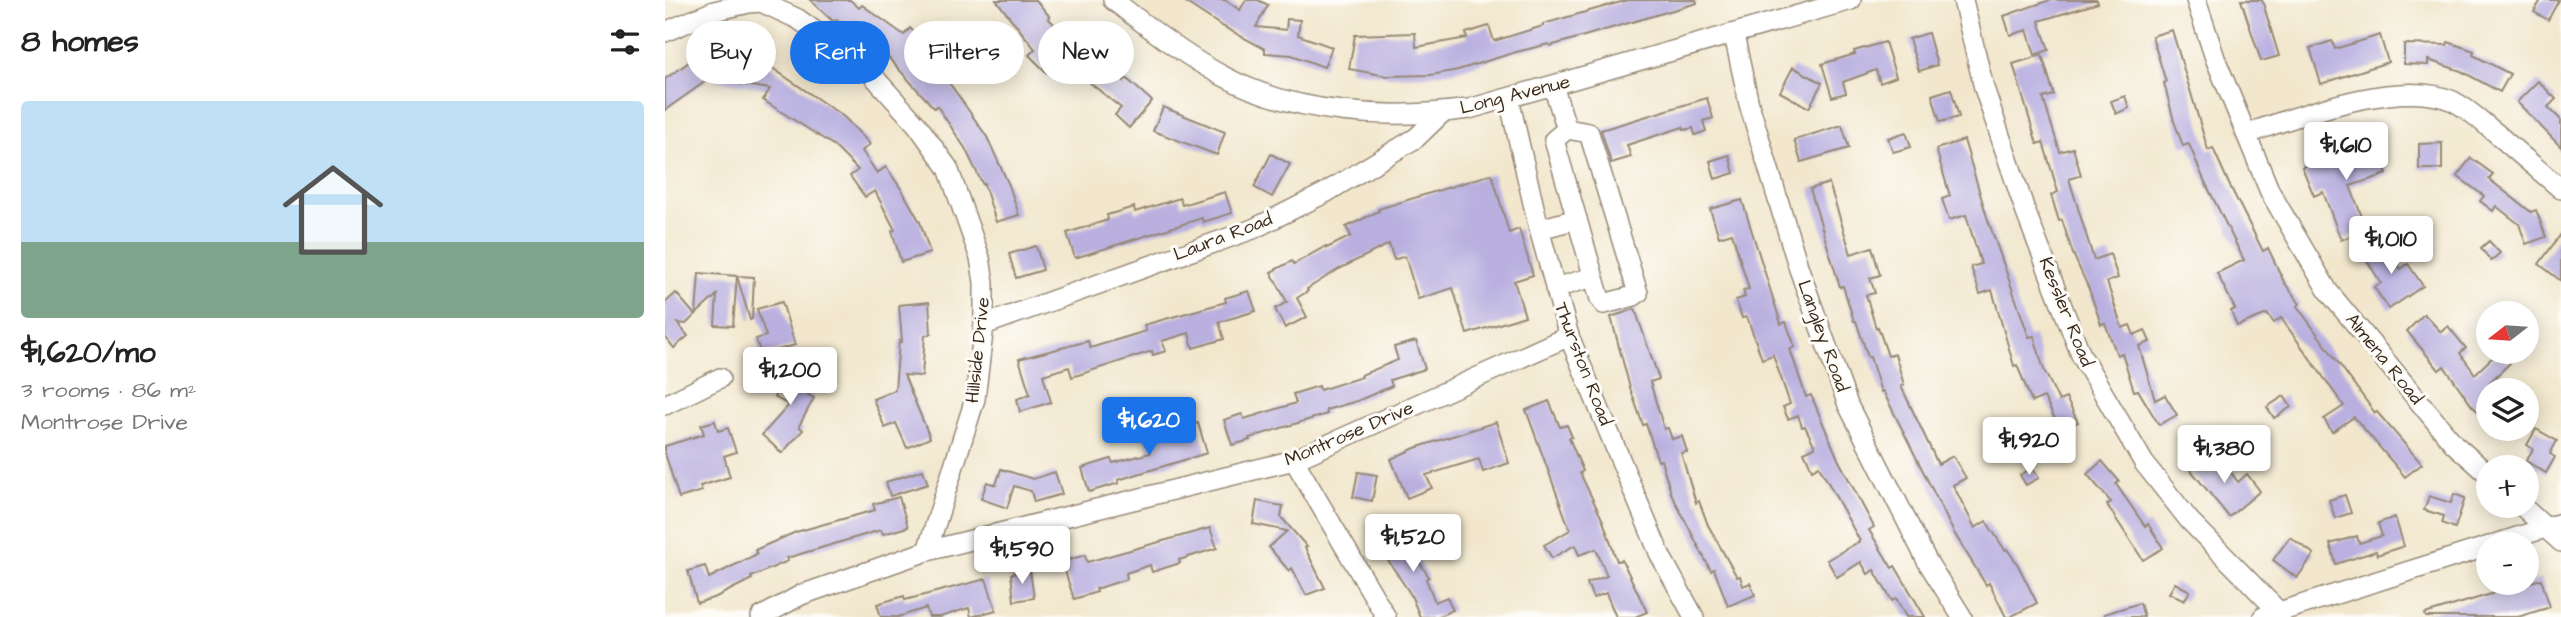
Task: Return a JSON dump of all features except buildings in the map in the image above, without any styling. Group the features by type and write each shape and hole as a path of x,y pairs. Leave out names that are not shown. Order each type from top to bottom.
{"street":[{"name":"Long Avenue","path":"1113,0 1145,25 1223,76 1298,104 1360,111 1443,113 1509,99 1851,0"},
{"name":"Kessler Road","path":"1963,0 1984,88 2027,213 2081,355 2144,463 2189,520 2271,614"},
{"name":"Almena Road","path":"2196,0 2215,58 2270,192 2328,291 2454,444 2476,463"},
{"name":"Hillside Drive","path":"665,32 714,11 750,1 761,2 798,19 866,68 918,126 948,168 980,258 984,282 984,325 975,399 927,551"},
{"name":"Langley Road","path":"1734,35 1749,104 1795,257 1848,405 1927,561 1962,617"},
{"path":"1553,86 1567,129"},
{"path":"2246,134 2336,104 2429,94 2453,101 2470,112 2561,189"},
{"name":"Thurston Road","path":"1509,99 1539,229 1569,336 1660,555 1694,617"},
{"name":"Laura Road","path":"984,325 1252,229 1325,192 1416,138 1443,113"},
{"path":"1567,129 1589,133 1638,293 1604,304 1593,277 1577,219 1554,139 1567,129"},
{"path":"1539,229 1577,219"},
{"path":"1555,288 1593,277"},
{"name":"Montrose Drive","path":"761,617 801,595 927,551 1294,460 1569,336"},
{"path":"665,405 720,378"},
{"path":"1294,460 1386,617"},
{"path":"2538,518 2556,531"},
{"path":"2271,614 2476,550"}]}
